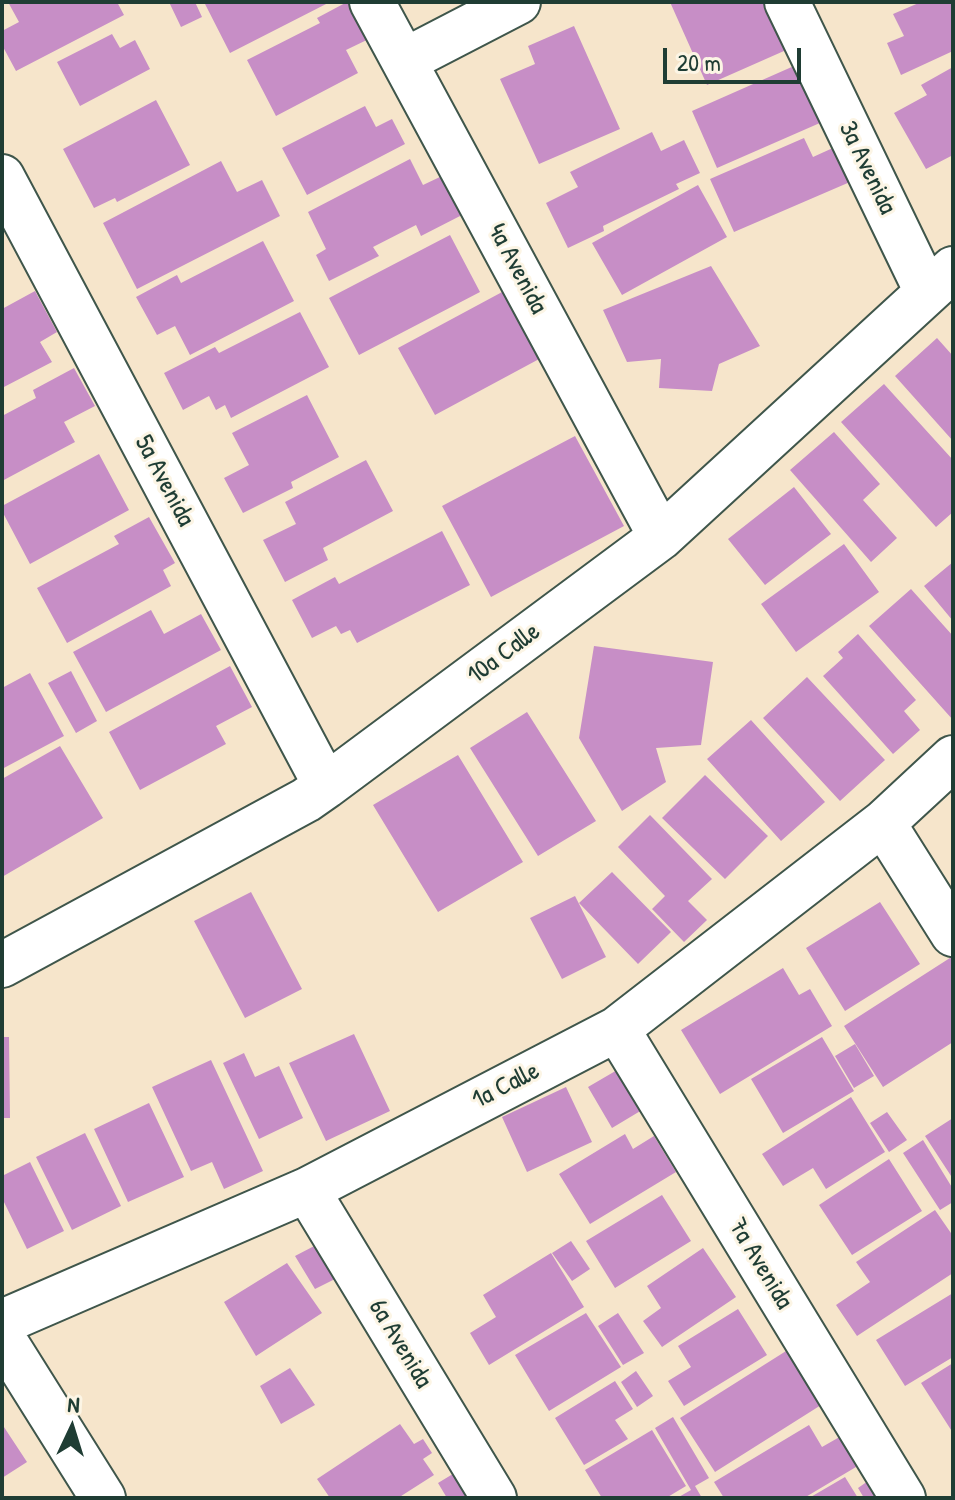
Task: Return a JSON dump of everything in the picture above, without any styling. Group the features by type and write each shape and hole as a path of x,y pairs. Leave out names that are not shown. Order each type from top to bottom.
{"street":[{"name":"4a Avenida","path":"372,2 661,537"},
{"path":"404,61 518,2"},
{"name":"3a Avenida","path":"787,2 940,280"},
{"name":"5a Avenida","path":"2,177 326,786"},
{"name":"10a Calle","path":"2,965 306,800 326,786 661,537 940,280"},
{"name":"1a Calle","path":"2,1322 307,1190 617,1029 883,823 953,758"},
{"path":"883,823 953,934"},
{"name":"7a Avenida","path":"617,1029 903,1498"},
{"name":"6a Avenida","path":"307,1190 494,1498"},
{"path":"2,1337 103,1498"}],"building":[{"path":"8,2 117,2 124,15 16,71 2,45 2,31 19,22"},
{"path":"169,2 195,2 202,17 181,27"},
{"path":"204,2 330,2 230,53"},
{"path":"347,2 354,2 373,37 346,50 358,73 276,116 247,60 320,23 317,18"},
{"path":"670,2 773,2 793,47 707,85"},
{"path":"921,2 953,2 953,51 901,75 887,43 904,36 893,14"},
{"path":"574,26 620,129 539,164 500,79 535,64 528,46"},
{"path":"112,34 120,48 135,40 150,69 80,106 57,62"},
{"path":"803,62 829,119 717,168 692,111"},
{"path":"953,67 953,155 926,169 894,113 927,95 921,85"},
{"path":"156,100 190,165 117,202 115,198 94,208 63,149"},
{"path":"365,106 376,127 392,119 405,144 307,195 282,148"},
{"path":"652,132 661,151 684,140 700,173 676,184 679,189 603,226 604,231 568,248 546,203 578,187 570,172"},
{"path":"804,138 813,157 835,147 850,182 734,232 710,179"},
{"path":"410,159 423,185 442,176 462,215 421,236 416,225 373,247 379,256 329,281 316,255 326,249 308,212"},
{"path":"221,161 237,192 262,180 280,216 137,289 103,223"},
{"path":"698,185 727,237 622,295 592,243"},
{"path":"450,235 480,292 359,355 329,298"},
{"path":"263,241 294,301 190,355 175,326 157,335 136,297 177,275 181,283"},
{"path":"711,266 760,346 719,364 712,391 659,388 661,359 627,362 603,310"},
{"path":"35,291 57,332 40,342 52,362 2,388 2,309"},
{"path":"504,291 541,358 435,415 398,348"},
{"path":"300,312 329,367 231,418 225,405 216,410 209,396 183,410 164,373 215,347 219,353"},
{"path":"937,338 953,356 953,441 895,376"},
{"path":"74,368 95,406 64,422 75,442 2,481 2,416 36,398 33,390"},
{"path":"884,384 953,460 953,512 936,527 841,422"},
{"path":"307,395 339,457 291,482 293,488 243,513 224,478 249,465 232,433"},
{"path":"834,432 880,484 863,500 897,538 871,562 790,470"},
{"path":"575,436 624,526 491,597 442,506"},
{"path":"99,454 129,510 30,564 2,506"},
{"path":"366,460 393,511 323,548 328,560 285,582 263,540 296,524 285,502"},
{"path":"794,487 831,534 765,585 728,539"},
{"path":"149,517 175,563 163,570 171,586 67,643 37,588 119,544 114,536"},
{"path":"442,531 470,585 357,643 350,630 341,634 336,626 312,638 292,600 335,577 339,584"},
{"path":"844,544 879,592 796,652 761,604"},
{"path":"953,562 953,621 924,586"},
{"path":"911,589 953,636 953,720 869,626"},
{"path":"151,610 164,634 201,614 221,650 106,712 73,652"},
{"path":"858,634 916,700 904,711 920,730 893,754 823,676 843,658 838,652"},
{"path":"594,646 713,662 701,745 656,748 666,782 622,811 579,738"},
{"path":"230,666 252,707 216,726 226,744 140,790 109,732"},
{"path":"71,671 97,721 76,733 48,683"},
{"path":"30,673 64,736 2,769 2,688"},
{"path":"807,677 885,760 840,801 763,718"},
{"path":"527,712 596,821 538,856 470,748"},
{"path":"751,720 825,802 781,841 707,759"},
{"path":"60,746 103,818 2,877 2,779"},
{"path":"458,755 523,862 438,912 373,805"},
{"path":"705,775 768,836 725,879 662,818"},
{"path":"650,815 712,879 688,901 707,920 684,942 652,909 665,896 618,847"},
{"path":"612,872 671,932 638,964 579,903"},
{"path":"251,892 302,989 245,1018 194,921"},
{"path":"575,896 606,957 562,979 530,918"},
{"path":"880,902 920,964 845,1011 806,948"},
{"path":"953,956 953,1042 883,1087 844,1026"},
{"path":"783,968 799,995 810,989 832,1026 720,1094 681,1030"},
{"path":"354,1034 390,1111 326,1141 289,1063"},
{"path":"2,1037 9,1037 10,1118 2,1118"},
{"path":"822,1037 854,1091 783,1133 751,1079"},
{"path":"855,1044 874,1076 854,1088 835,1056"},
{"path":"244,1053 255,1077 279,1066 303,1118 259,1139 223,1063"},
{"path":"211,1060 263,1171 224,1189 212,1162 191,1171 152,1087"},
{"path":"624,1066 647,1107 612,1128 588,1087"},
{"path":"566,1087 592,1142 527,1172 502,1117"},
{"path":"851,1097 885,1152 826,1189 813,1168 783,1186 762,1154"},
{"path":"149,1103 184,1177 128,1202 94,1129"},
{"path":"887,1112 907,1140 889,1152 870,1123"},
{"path":"953,1118 953,1179 925,1136"},
{"path":"85,1133 121,1206 72,1230 36,1157"},
{"path":"625,1134 633,1149 654,1136 676,1172 590,1224 559,1174"},
{"path":"923,1140 953,1189 953,1202 940,1210 903,1153"},
{"path":"889,1159 922,1211 852,1255 819,1205"},
{"path":"30,1162 64,1231 27,1249 2,1198 2,1176"},
{"path":"662,1195 691,1241 615,1288 586,1241"},
{"path":"935,1210 953,1236 953,1273 857,1336 836,1305 870,1282 856,1262"},
{"path":"571,1241 590,1269 572,1281 552,1253"},
{"path":"320,1243 343,1275 315,1289 295,1256"},
{"path":"703,1248 736,1297 662,1347 643,1321 661,1308 647,1286"},
{"path":"551,1253 584,1307 489,1365 470,1333 496,1317 483,1295"},
{"path":"287,1263 322,1313 256,1356 224,1302"},
{"path":"953,1293 953,1357 905,1386 876,1340"},
{"path":"738,1309 767,1355 684,1406 668,1381 691,1367 678,1346"},
{"path":"586,1313 621,1367 549,1411 515,1355"},
{"path":"618,1313 644,1353 623,1365 598,1326"},
{"path":"794,1346 829,1400 715,1472 680,1418"},
{"path":"953,1363 953,1433 921,1383"},
{"path":"290,1368 315,1405 281,1424 260,1386"},
{"path":"636,1371 653,1396 637,1407 621,1382"},
{"path":"615,1381 633,1409 615,1420 628,1439 584,1465 555,1418"},
{"path":"673,1417 709,1478 695,1486 702,1498 677,1498 691,1490 655,1428"},
{"path":"2,1424 27,1462 2,1478"},
{"path":"400,1424 414,1444 423,1439 432,1453 423,1459 434,1475 398,1498 330,1498 317,1479"},
{"path":"809,1425 822,1447 843,1435 861,1464 804,1498 724,1498 714,1482"},
{"path":"652,1430 686,1486 666,1498 602,1498 585,1470"},
{"path":"471,1463 489,1498 447,1498 438,1483"},
{"path":"845,1477 858,1498 809,1498"},
{"path":"868,1481 880,1498 864,1498 858,1488"}]}
